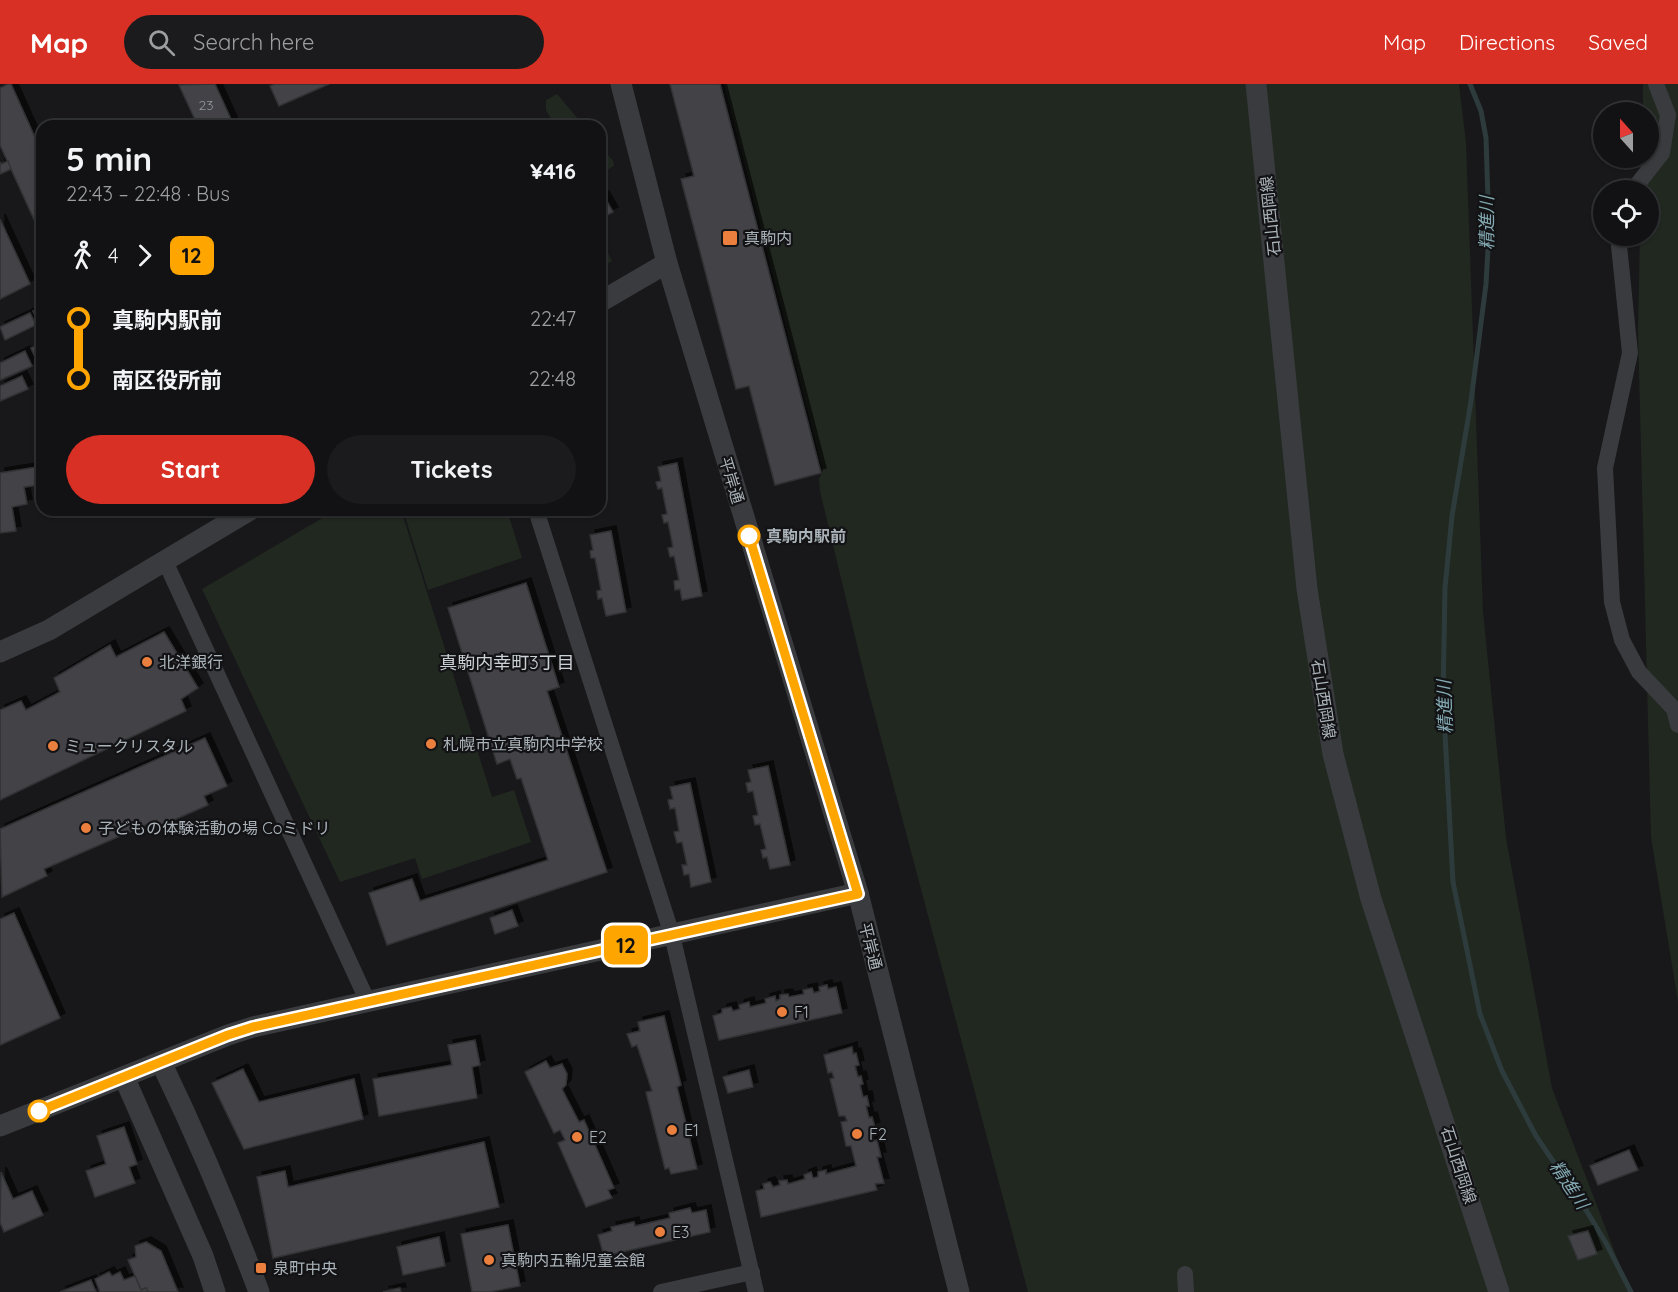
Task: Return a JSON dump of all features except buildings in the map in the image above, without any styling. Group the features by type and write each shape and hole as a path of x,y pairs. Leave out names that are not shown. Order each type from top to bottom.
{"street":[{"name":"平岸通","path":"621,84 667,263 858,894 959,1292"},
{"name":"石山西岡線","path":"1256,84 1307,589 1333,754 1371,899 1499,1292"},
{"path":"1641,180 1662,153 1668,115 1656,84"},
{"path":"1619,246 1630,353 1605,468 1612,602 1622,640 1639,672 1674,709 1678,725"},
{"path":"606,299 667,263"},
{"path":"0,652 49,630 240,516"},
{"path":"538,516 672,935 756,1292"},
{"path":"165,561 368,1002"},
{"path":"0,1126 253,1027 858,894"},
{"path":"161,1062 195,1133 259,1292"},
{"path":"124,1077 203,1256 215,1292"},
{"path":"661,1292 752,1272"},
{"path":"1185,1274 1186,1292"}],"shaded area":[{"path":"724,84 1459,84 1466,143 1483,612 1506,838 1552,1088 1630,1292 1028,1292 866,682 820,491 819,479 823,471"},
{"path":"1643,84 1678,84 1678,1002 1651,837 1638,331 1640,246 1659,246 1659,180 1641,180 1642,168 1659,168 1659,102 1643,102"},
{"path":"557,94 579,120 552,120 546,110 546,100"},
{"path":"606,153 614,166 606,174"},
{"path":"606,250 612,261 606,264"},
{"path":"326,516 403,516 492,797 514,790 531,842 422,879 415,858 340,882 202,589"},
{"path":"405,516 509,516 522,558 428,590"}],"waterway":[{"name":"精進川","path":"1470,84 1481,111 1486,138 1489,231 1486,284 1471,401 1452,516 1445,588 1443,697 1453,882 1480,1014 1502,1071 1536,1136 1586,1210 1631,1292"}],"bus line":[{"name":"12","path":"39,1111 253,1027 858,894 749,536"}],"place":[{"name":"真駒内","path":"730,238"},
{"name":"真駒内駅前","path":"749,536"},
{"name":"北洋銀行","path":"147,662"},
{"name":"札幌市立真駒内中学校","path":"431,744"},
{"name":"ミュークリスタル","path":"53,746"},
{"name":"子どもの体験活動の場 Coミドリ","path":"86,828"},
{"name":"F1","path":"782,1012"},
{"name":"E1","path":"672,1130"},
{"name":"F2","path":"857,1134"},
{"name":"E2","path":"577,1137"},
{"name":"E3","path":"660,1232"},
{"name":"真駒内五輪児童会館","path":"489,1260"},
{"name":"泉町中央","path":"261,1268"}],"district":[{"name":"真駒内幸町3丁目","path":"507,663"}]}
